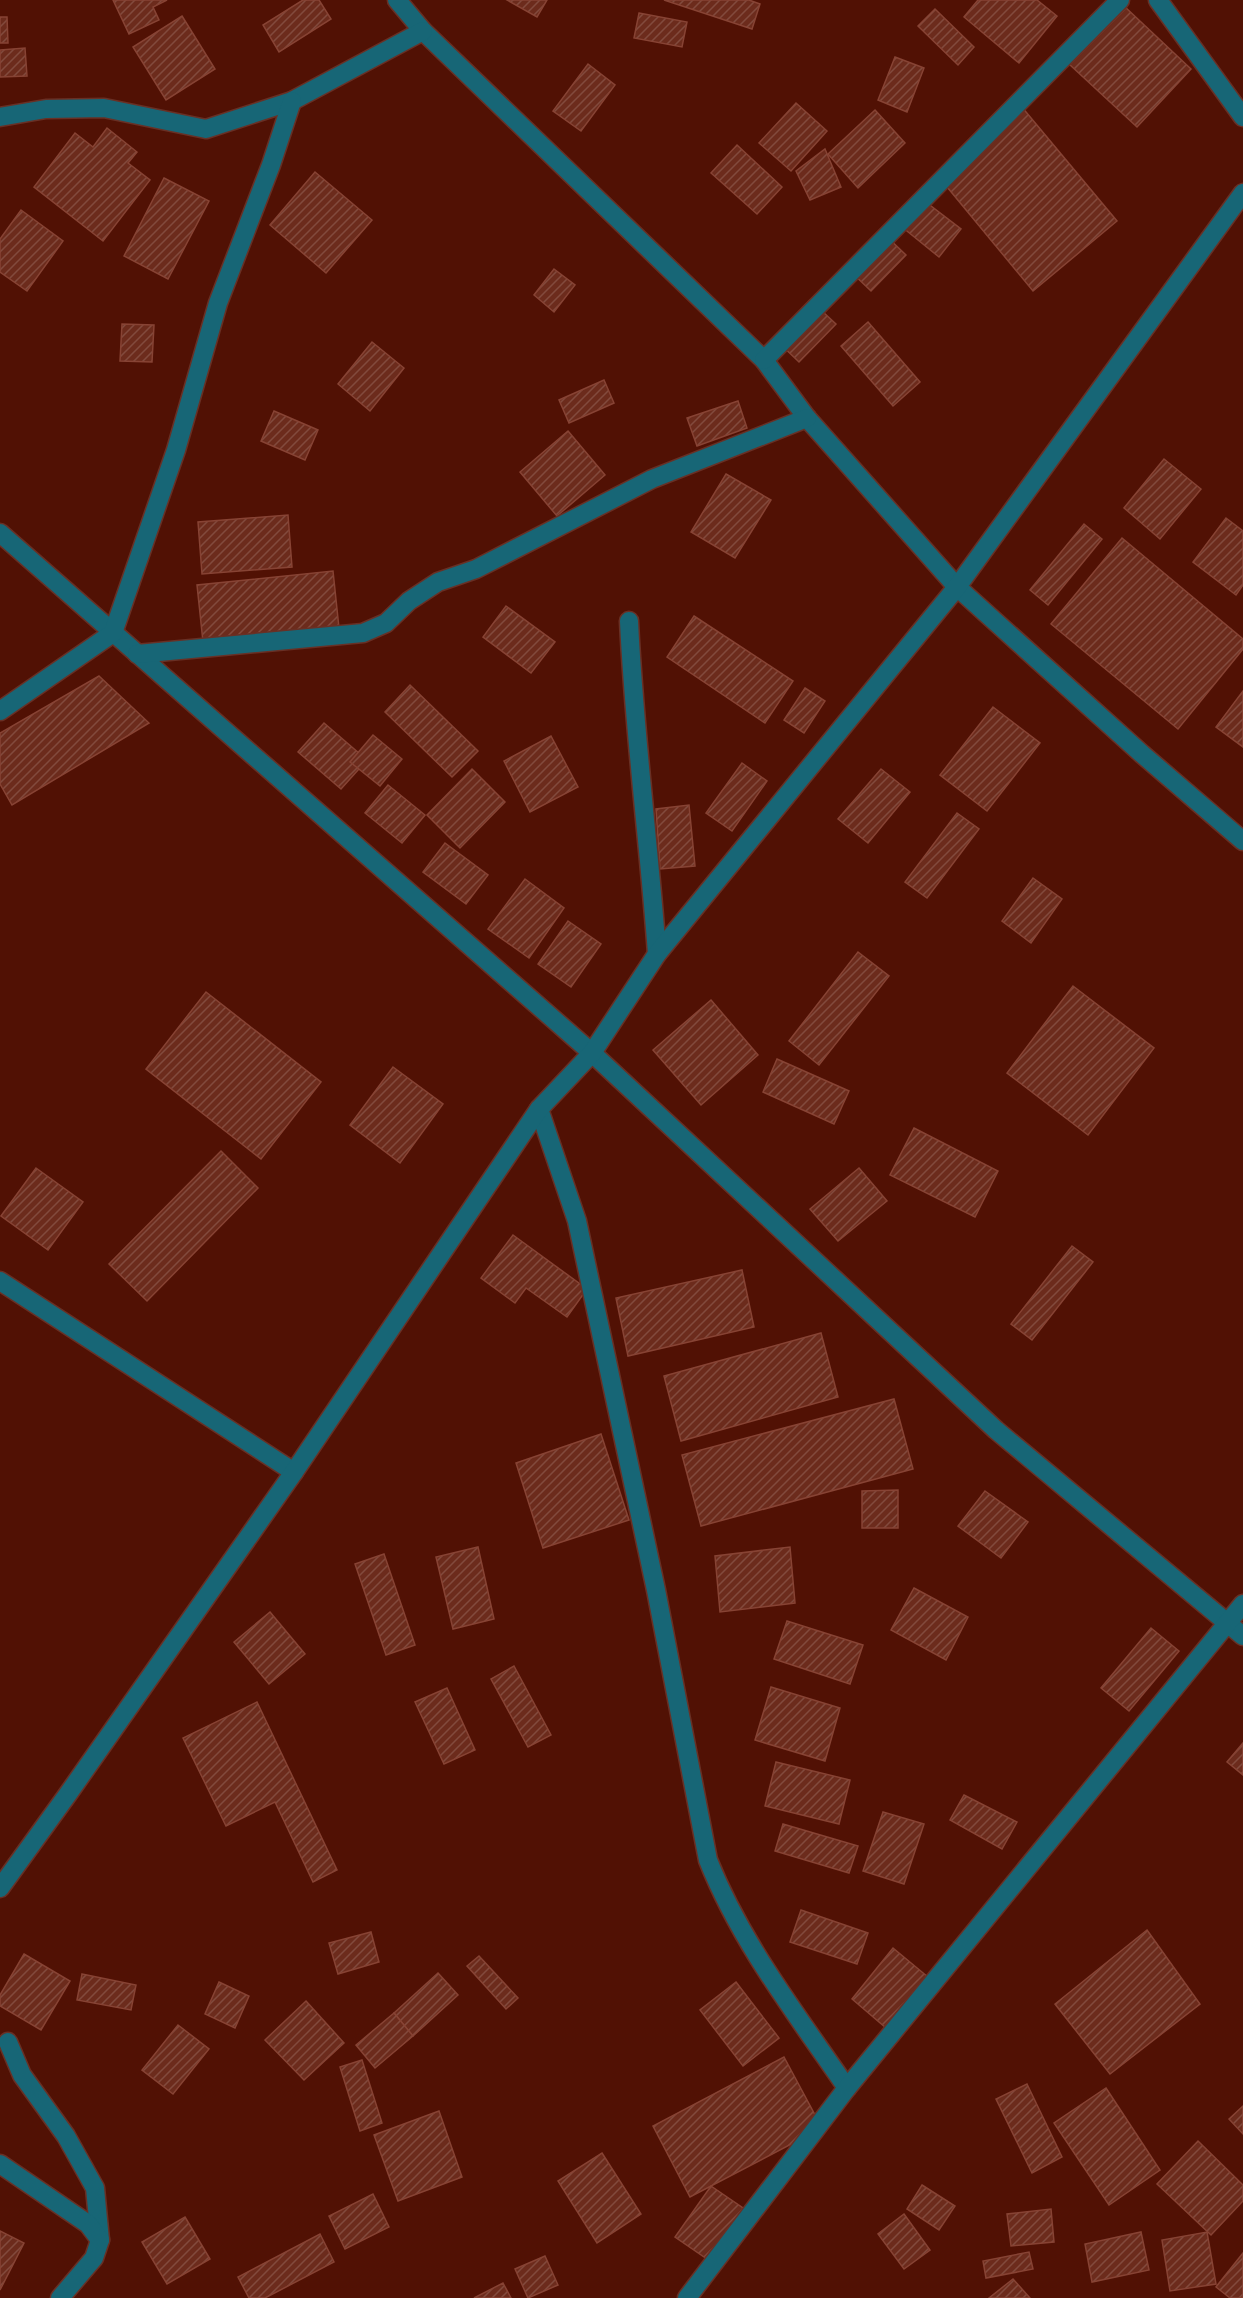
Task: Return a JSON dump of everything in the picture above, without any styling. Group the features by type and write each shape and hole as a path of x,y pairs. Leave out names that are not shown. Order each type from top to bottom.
{"street":[{"path":"397,0 423,31 764,360 807,418 957,587 1142,754 1243,841"},
{"path":"764,360 1120,0"},
{"path":"1158,0 1243,117"},
{"path":"0,117 46,109 104,108 206,129 292,101 423,31"},
{"path":"0,711 113,633 176,450 218,303 271,165 292,101"},
{"path":"0,1888 294,1472 539,1109 592,1053 657,954 957,587 1243,193"},
{"path":"137,654 363,633 386,623 410,601 438,582 476,570 652,479 807,418"},
{"path":"0,533 592,1053 996,1430 1227,1625 1243,1636"},
{"path":"629,621 633,705 657,954"},
{"path":"539,1109 577,1221 656,1590 708,1860 723,1898 753,1950 847,2088"},
{"path":"0,1281 294,1472"},
{"path":"687,2298 847,2088 1243,1604"},
{"path":"8,2042 22,2075 66,2136 95,2188 100,2240 93,2258 60,2298"},
{"path":"0,2164 88,2224 100,2240"}],"building":[{"path":"113,0 167,0 153,7 159,20 129,34"},
{"path":"303,0 319,0 331,19 279,52 263,25"},
{"path":"507,0 547,0 537,17"},
{"path":"664,0 749,0 760,4 752,29"},
{"path":"978,0 1037,0 1057,16 1019,63 964,17"},
{"path":"1124,6 1191,69 1137,127 1069,64"},
{"path":"935,9 974,47 958,65 918,26"},
{"path":"639,13 687,22 682,47 634,38"},
{"path":"182,16 215,69 166,100 133,47"},
{"path":"0,17 7,17 8,43 0,43"},
{"path":"25,48 27,76 0,77 0,50"},
{"path":"895,57 924,68 907,112 878,100"},
{"path":"588,64 615,85 581,131 553,111"},
{"path":"796,103 827,131 791,171 759,143"},
{"path":"1021,106 1117,221 1033,291 938,176"},
{"path":"875,110 905,143 858,188 828,154"},
{"path":"107,128 137,152 128,163 150,180 103,241 34,187 75,133 93,147"},
{"path":"737,145 782,187 757,214 711,173"},
{"path":"825,149 841,187 810,200 796,171"},
{"path":"315,172 372,220 326,273 270,225"},
{"path":"164,178 209,201 168,279 124,256"},
{"path":"918,196 961,229 939,257 897,223"},
{"path":"21,210 63,241 27,291 0,272 0,239"},
{"path":"882,232 906,255 871,291 847,268"},
{"path":"554,269 575,285 554,312 534,295"},
{"path":"810,300 836,324 799,362 774,338"},
{"path":"868,322 920,382 893,406 841,346"},
{"path":"122,324 154,325 152,362 120,361"},
{"path":"372,342 404,368 370,411 338,384"},
{"path":"604,380 614,403 569,423 559,400"},
{"path":"738,401 747,428 697,446 687,418"},
{"path":"274,411 318,430 305,460 261,441"},
{"path":"568,431 605,475 557,516 520,472"},
{"path":"1164,459 1201,489 1160,539 1124,508"},
{"path":"726,474 771,500 735,558 691,532"},
{"path":"288,515 292,567 202,574 198,522"},
{"path":"1226,518 1243,531 1243,585 1236,595 1193,562"},
{"path":"1084,524 1102,539 1048,605 1030,590"},
{"path":"1122,538 1243,639 1243,649 1178,729 1051,624"},
{"path":"333,571 339,628 203,642 197,585"},
{"path":"506,606 555,642 531,673 483,637"},
{"path":"694,616 793,681 765,723 667,657"},
{"path":"99,676 149,723 12,805 0,784 0,733"},
{"path":"410,685 478,751 452,777 385,712"},
{"path":"805,688 825,701 804,733 784,720"},
{"path":"1243,691 1243,747 1216,727"},
{"path":"993,707 1040,743 987,811 940,775"},
{"path":"324,723 367,760 341,789 298,752"},
{"path":"373,735 402,759 380,786 350,762"},
{"path":"551,736 578,787 530,812 504,761"},
{"path":"742,763 767,781 732,831 706,813"},
{"path":"472,769 505,802 460,848 427,815"},
{"path":"881,769 910,792 868,843 838,819"},
{"path":"388,785 425,815 402,843 365,813"},
{"path":"689,805 695,866 660,869 656,809"},
{"path":"957,813 979,829 927,898 905,882"},
{"path":"445,843 488,875 466,904 423,872"},
{"path":"1033,878 1062,899 1031,943 1002,921"},
{"path":"525,879 564,908 529,958 488,929"},
{"path":"568,921 601,944 571,987 538,964"},
{"path":"858,952 889,976 819,1065 789,1041"},
{"path":"1073,986 1154,1048 1088,1135 1007,1073"},
{"path":"206,992 321,1082 261,1159 146,1069"},
{"path":"711,1000 758,1055 701,1105 653,1050"},
{"path":"777,1059 849,1091 834,1124 763,1092"},
{"path":"393,1067 443,1104 400,1163 350,1125"},
{"path":"914,1128 998,1171 975,1217 890,1175"},
{"path":"221,1151 258,1188 147,1301 109,1264"},
{"path":"36,1168 83,1202 48,1250 1,1216"},
{"path":"859,1168 887,1201 838,1241 810,1209"},
{"path":"513,1235 587,1289 567,1317 526,1288 515,1303 481,1278"},
{"path":"1072,1246 1093,1262 1032,1340 1011,1324"},
{"path":"742,1270 754,1327 628,1356 616,1298"},
{"path":"821,1333 838,1397 681,1441 664,1376"},
{"path":"894,1399 913,1469 701,1526 682,1455"},
{"path":"601,1434 629,1520 543,1548 516,1463"},
{"path":"898,1490 898,1528 862,1528 862,1491"},
{"path":"985,1491 1028,1522 1001,1558 958,1526"},
{"path":"478,1547 494,1619 453,1629 436,1557"},
{"path":"790,1547 795,1603 720,1612 715,1556"},
{"path":"384,1554 415,1645 386,1655 355,1564"},
{"path":"914,1588 968,1617 946,1660 891,1630"},
{"path":"270,1612 305,1654 269,1684 234,1642"},
{"path":"787,1621 863,1645 850,1684 774,1659"},
{"path":"1151,1628 1179,1651 1129,1711 1101,1688"},
{"path":"514,1666 551,1735 528,1747 491,1679"},
{"path":"771,1687 840,1708 825,1761 755,1740"},
{"path":"447,1688 475,1750 444,1764 415,1702"},
{"path":"257,1702 337,1870 313,1882 275,1802 226,1826 183,1738"},
{"path":"1243,1743 1243,1775 1227,1762"},
{"path":"776,1762 850,1780 839,1824 765,1806"},
{"path":"964,1795 1017,1822 1002,1849 950,1820"},
{"path":"883,1812 924,1824 904,1884 863,1871"},
{"path":"783,1824 858,1846 849,1873 775,1851"},
{"path":"801,1910 868,1933 857,1964 790,1942"},
{"path":"1147,1930 1200,2004 1110,2074 1055,2004"},
{"path":"371,1932 379,1962 338,1974 329,1943"},
{"path":"893,1948 928,1977 886,2028 852,1999"},
{"path":"24,1954 70,1981 41,2030 0,2006 0,1995"},
{"path":"479,1956 518,1998 506,2009 467,1966"},
{"path":"438,1973 458,1995 413,2036 394,2013"},
{"path":"82,1974 136,1985 131,2010 77,2000"},
{"path":"219,1982 249,1996 235,2028 205,2014"},
{"path":"736,1982 779,2038 743,2066 700,2010"},
{"path":"306,2001 344,2043 304,2080 265,2040"},
{"path":"394,2013 413,2036 375,2068 356,2045"},
{"path":"178,2025 209,2049 173,2094 142,2070"},
{"path":"784,2057 822,2128 690,2197 653,2126"},
{"path":"362,2060 382,2123 360,2131 340,2067"},
{"path":"1027,2084 1062,2157 1032,2173 996,2099"},
{"path":"1106,2088 1160,2170 1109,2205 1054,2123"},
{"path":"1243,2106 1243,2134 1229,2119"},
{"path":"439,2111 462,2177 398,2201 374,2135"},
{"path":"1198,2141 1243,2185 1243,2201 1211,2235 1157,2184"},
{"path":"602,2153 641,2214 597,2243 558,2181"},
{"path":"922,2185 955,2206 939,2230 907,2209"},
{"path":"711,2186 743,2208 707,2259 675,2237"},
{"path":"373,2194 389,2227 345,2249 329,2216"},
{"path":"1051,2209 1054,2242 1011,2246 1007,2214"},
{"path":"904,2214 930,2250 904,2269 878,2234"},
{"path":"185,2217 210,2259 167,2284 142,2242"},
{"path":"0,2231 24,2243 0,2290"},
{"path":"1141,2232 1149,2270 1092,2282 1085,2244"},
{"path":"1207,2232 1216,2284 1170,2291 1162,2240"},
{"path":"320,2234 334,2262 265,2298 249,2298 238,2277"},
{"path":"1029,2252 1033,2269 986,2278 983,2261"},
{"path":"1243,2253 1243,2298 1230,2298 1216,2287"},
{"path":"545,2256 558,2285 528,2298 515,2269"},
{"path":"1013,2279 1030,2298 989,2298"},
{"path":"503,2283 511,2298 474,2298"}]}
